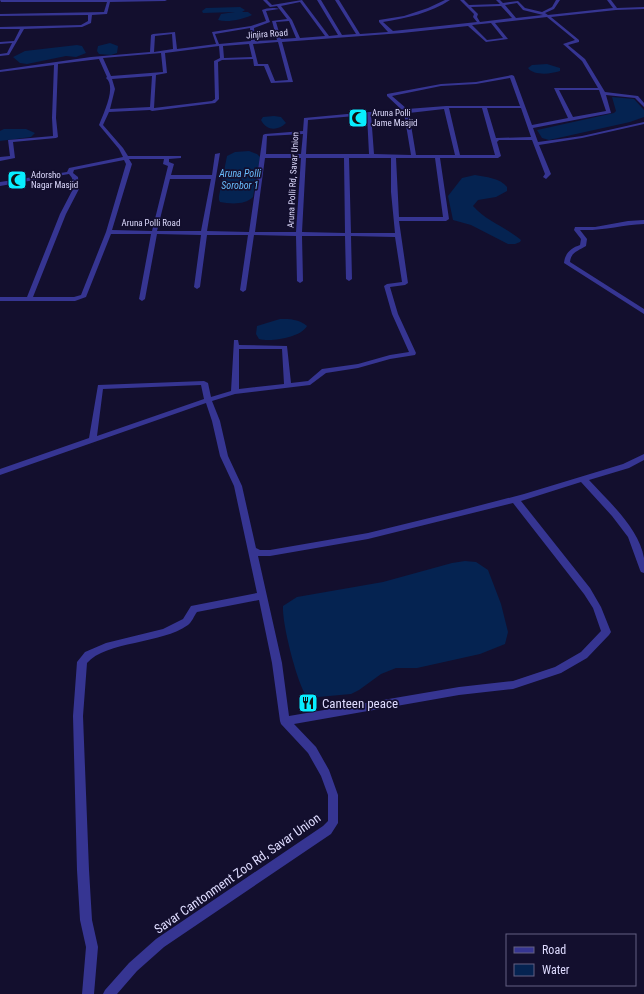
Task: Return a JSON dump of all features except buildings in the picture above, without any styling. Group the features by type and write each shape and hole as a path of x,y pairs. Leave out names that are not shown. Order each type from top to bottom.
{"street":[{"path":"50,6 54,0"},
{"path":"1,1 165,0"},
{"path":"265,0 271,6 280,6"},
{"path":"319,0 340,35"},
{"path":"337,0 358,34"},
{"path":"391,32 380,21 423,11 448,0"},
{"path":"462,0 476,14 475,17 479,23"},
{"path":"542,13 553,8 558,0"},
{"path":"609,0 616,10"},
{"path":"0,15 106,13 109,1"},
{"path":"222,59 219,45 213,33 252,27 268,22 264,10 301,1 327,36"},
{"path":"469,6 518,2 524,9 548,16 578,41 565,44 584,60 601,91 609,112 530,127"},
{"path":"501,3 515,19"},
{"path":"280,6 290,20 299,40"},
{"name":"Jinjira Road","path":"0,71 101,57 163,52 219,45 391,32 515,19 644,8"},
{"path":"43,15 46,10"},
{"path":"0,28 82,26 90,22 90,14"},
{"path":"252,27 252,43 256,65 266,65 273,82 291,81 274,21 290,20"},
{"path":"469,24 486,41 506,39 492,22"},
{"path":"0,55 8,54 23,28"},
{"path":"152,53 153,35 174,33 176,50"},
{"path":"0,43 14,42"},
{"path":"108,78 165,73 163,52"},
{"path":"101,57 102,66 112,85 107,111 101,125 112,137 127,158 129,164 109,232"},
{"path":"107,111 177,108 213,102 217,99 216,61 222,59 254,58"},
{"path":"0,159 13,157 10,141 56,137 54,118 56,63"},
{"path":"152,108 154,74"},
{"path":"414,156 410,139 407,112 389,96 441,85 476,83 512,76 548,174 546,177"},
{"path":"572,119 556,89 601,91 636,97 644,106"},
{"path":"372,156 369,113 407,112 446,107 523,107"},
{"path":"446,107 458,157"},
{"path":"262,156 498,156 484,107"},
{"name":"Aruna Polli Rd, Savar Union","path":"300,281 299,234 306,119 369,113"},
{"path":"494,141 498,139 535,141 577,137 644,123"},
{"path":"243,290 265,134 305,132"},
{"path":"577,137 580,144"},
{"path":"197,287 204,233 218,154"},
{"path":"346,155 349,279"},
{"path":"0,472 235,392 310,383 324,371 358,366 390,357 413,353 395,314 387,286 405,283 396,219 393,156"},
{"path":"396,219 446,219 437,156"},
{"path":"70,173 71,169 127,158 179,158"},
{"path":"142,299 154,233 171,164 166,164 167,158"},
{"path":"0,184 70,173 75,177 76,189 63,214 30,298"},
{"path":"168,177 213,177"},
{"path":"644,222 628,223 595,229 577,228 584,239 583,246 573,250 567,258 567,263 644,312"},
{"name":"Aruna Polli Road","path":"0,299 75,299 84,296 109,232 398,235"},
{"path":"235,392 236,344 285,347 288,385"},
{"path":"93,440 100,387 204,383 208,400 216,421 224,456 238,486 277,663 285,721 459,691 513,685 558,670 584,655 606,632 597,607 515,499"},
{"path":"252,550 259,553 270,553 368,536 515,499 626,466 644,456"},
{"path":"583,479 615,514 632,536 644,570"},
{"path":"88,994 92,947 86,920 78,716 82,662 88,655 109,646 164,632 186,622 194,608 263,596"},
{"name":"Savar Cantonment Zoo Rd, Savar Union","path":"109,994 133,967 160,943 327,830 333,823 333,795 325,774 312,750 285,721"}],"water":[{"path":"240,7 245,10 242,12 248,12 252,15 235,20 222,21 218,20 221,14 235,12 203,13 202,11 206,8"},
{"path":"110,43 118,46 117,53 111,55 99,54 97,51 98,46"},
{"path":"77,45 82,46 86,53 76,57 66,56 27,64 20,63 13,57 25,51"},
{"path":"547,64 560,68 560,71 552,73 538,73 531,71 528,68 532,65"},
{"path":"612,97 634,99 644,110 644,117 630,122 549,140 542,138 537,130 614,113 616,111"},
{"path":"263,117 281,117 286,123 283,126 272,129 263,124 261,120"},
{"path":"4,129 26,129 35,133 31,137 0,141 0,131"},
{"name":"Aruna Polli Sorobor 1","path":"249,151 260,157 253,197 242,203 220,202 219,196 227,156 235,152"},
{"path":"475,175 497,180 507,187 507,191 496,197 478,200 473,206 484,216 515,235 521,240 520,242 508,244 471,225 453,220 448,196 462,178"},
{"path":"280,319 291,319 307,326 298,334 285,338 271,340 259,339 256,334 257,326"},
{"path":"465,561 476,562 488,570 501,604 508,632 505,644 480,654 417,668 396,668 381,674 351,694 318,697 305,694 290,651 283,614 283,606 297,597 383,582 452,563"}],"place":[{"name":"Aruna Polli Jame Masjid","path":"358,118"},
{"name":"Adorsho Nagar Masjid","path":"17,180"},
{"name":"Canteen peace","path":"308,703"}]}
